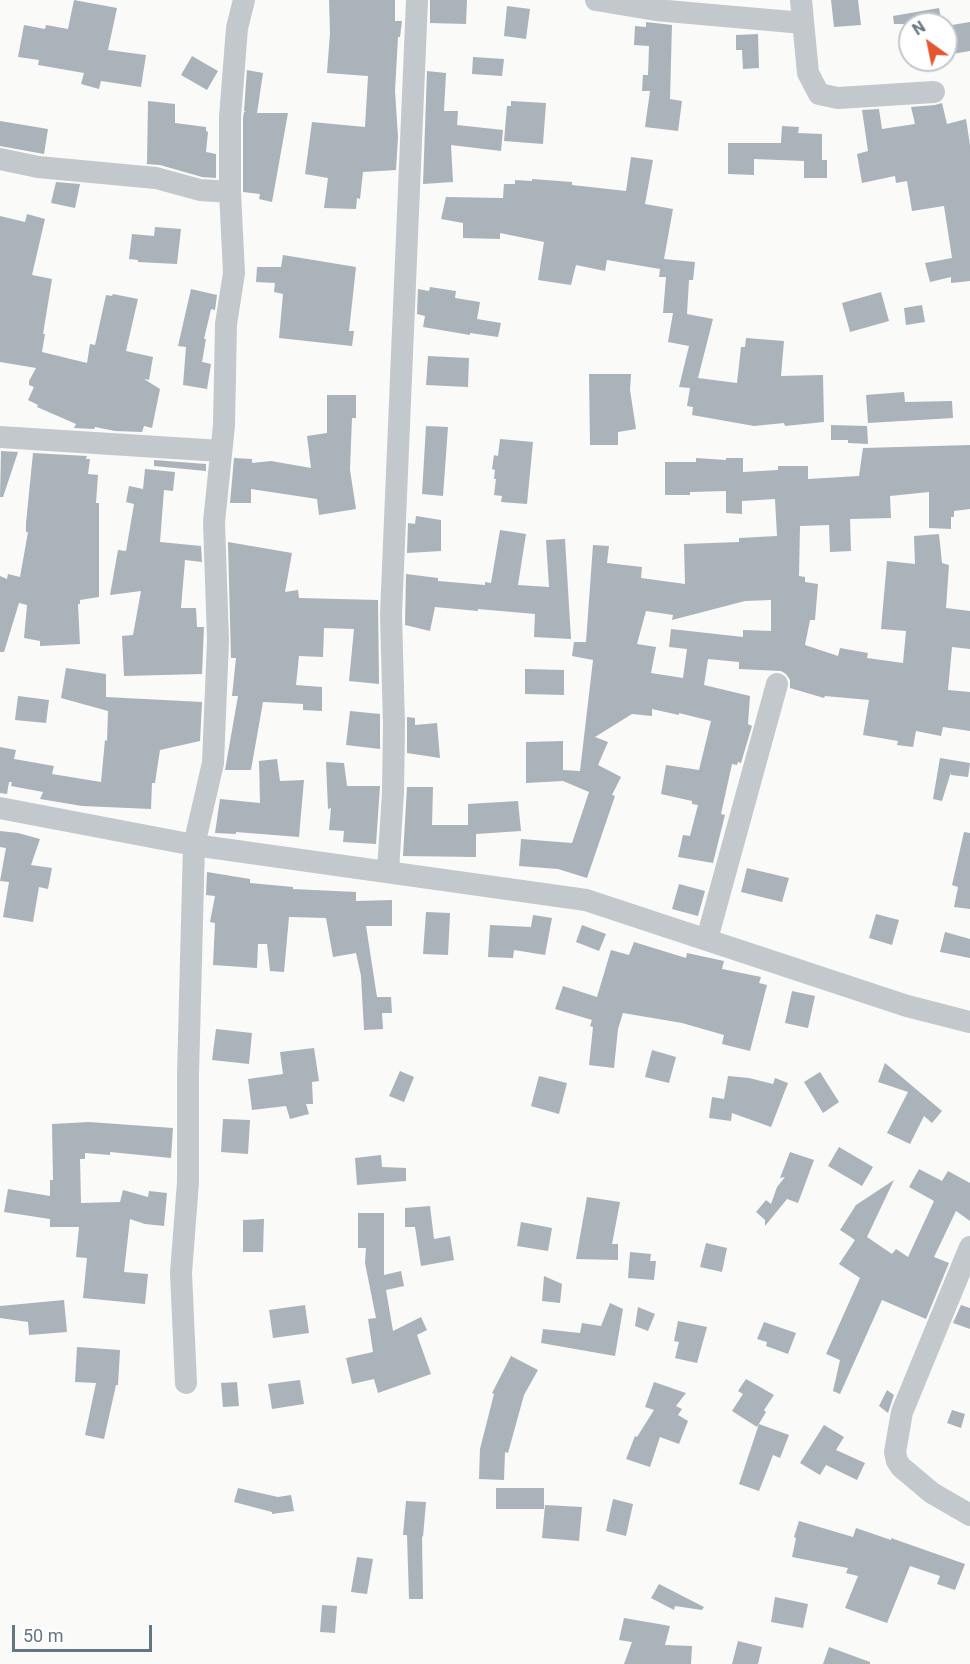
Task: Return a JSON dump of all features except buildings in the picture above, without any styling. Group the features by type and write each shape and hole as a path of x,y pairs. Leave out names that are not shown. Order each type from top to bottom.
{"street":[{"path":"186,1383 181,1273 188,1182 188,1075 194,845 213,763 218,640 214,522 224,425 226,324 234,273 230,192 231,106 237,28 244,0"},
{"path":"388,871 394,725 391,614 417,0"},
{"path":"596,0 656,10 803,24"},
{"path":"801,0 808,73 819,93 838,98 934,92"},
{"path":"0,159 38,167 156,178 200,189 230,192"},
{"path":"0,437 221,451"},
{"path":"707,939 777,684"},
{"path":"0,808 194,845 586,900 907,1006 970,1022"},
{"path":"970,1247 902,1412 895,1452 901,1467 932,1492 970,1515"}]}
